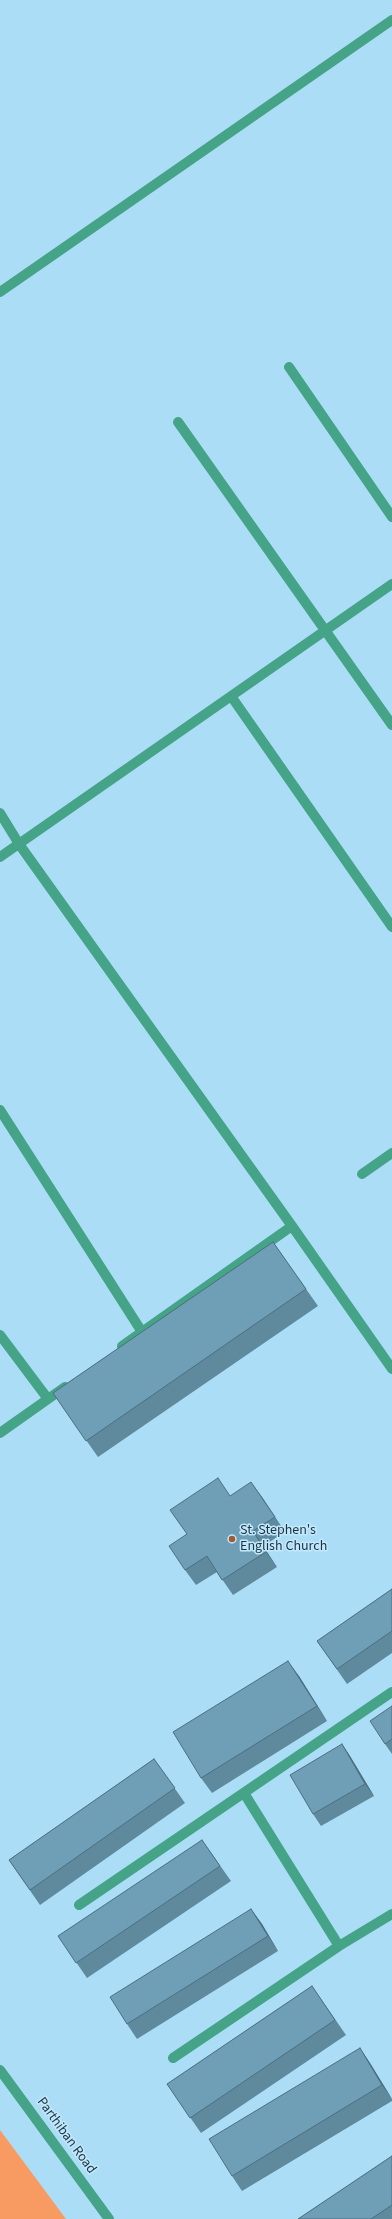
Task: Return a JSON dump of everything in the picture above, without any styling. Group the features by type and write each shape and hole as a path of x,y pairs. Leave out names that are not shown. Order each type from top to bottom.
{"street":[{"path":"0,292 392,20"},
{"path":"289,367 392,517"},
{"path":"178,422 327,630 392,725"},
{"path":"0,857 392,584"},
{"path":"231,696 392,927"},
{"path":"0,812 19,844 292,1226 392,1369"},
{"path":"0,1110 142,1332"},
{"path":"362,1174 392,1153"},
{"path":"111,1355 292,1226"},
{"path":"0,1335 48,1399"},
{"path":"0,1433 73,1381"},
{"path":"79,1905 392,1692"},
{"path":"244,1793 339,1946"},
{"path":"173,2058 339,1946 392,1914"},
{"name":"Parthiban Road","path":"0,2070 109,2219"}],"shaded area":[{"path":"0,2130 66,2219 0,2219"}],"building":[{"path":"273,1242 306,1289 86,1441 53,1393"},
{"name":"St. Stephen's English Church","path":"218,1478 230,1496 251,1482 275,1517 253,1531 266,1552 222,1580 207,1556 185,1570 169,1546 187,1534 170,1510"},
{"path":"392,1589 392,1631 337,1669 317,1641"},
{"path":"288,1661 317,1706 201,1778 173,1732"},
{"path":"392,1706 392,1739 385,1744 370,1721"},
{"path":"342,1744 365,1784 313,1814 290,1775"},
{"path":"154,1759 175,1788 30,1890 9,1860"},
{"path":"202,1840 220,1866 76,1963 58,1936"},
{"path":"251,1909 268,1936 127,2024 110,1997"},
{"path":"312,1986 335,2020 190,2118 167,2084"},
{"path":"360,2048 382,2085 232,2176 209,2139"},
{"path":"392,2156 392,2205 371,2219 298,2219"}],"place":[{"name":"St. Stephen's English Church","path":"232,1539"}]}
